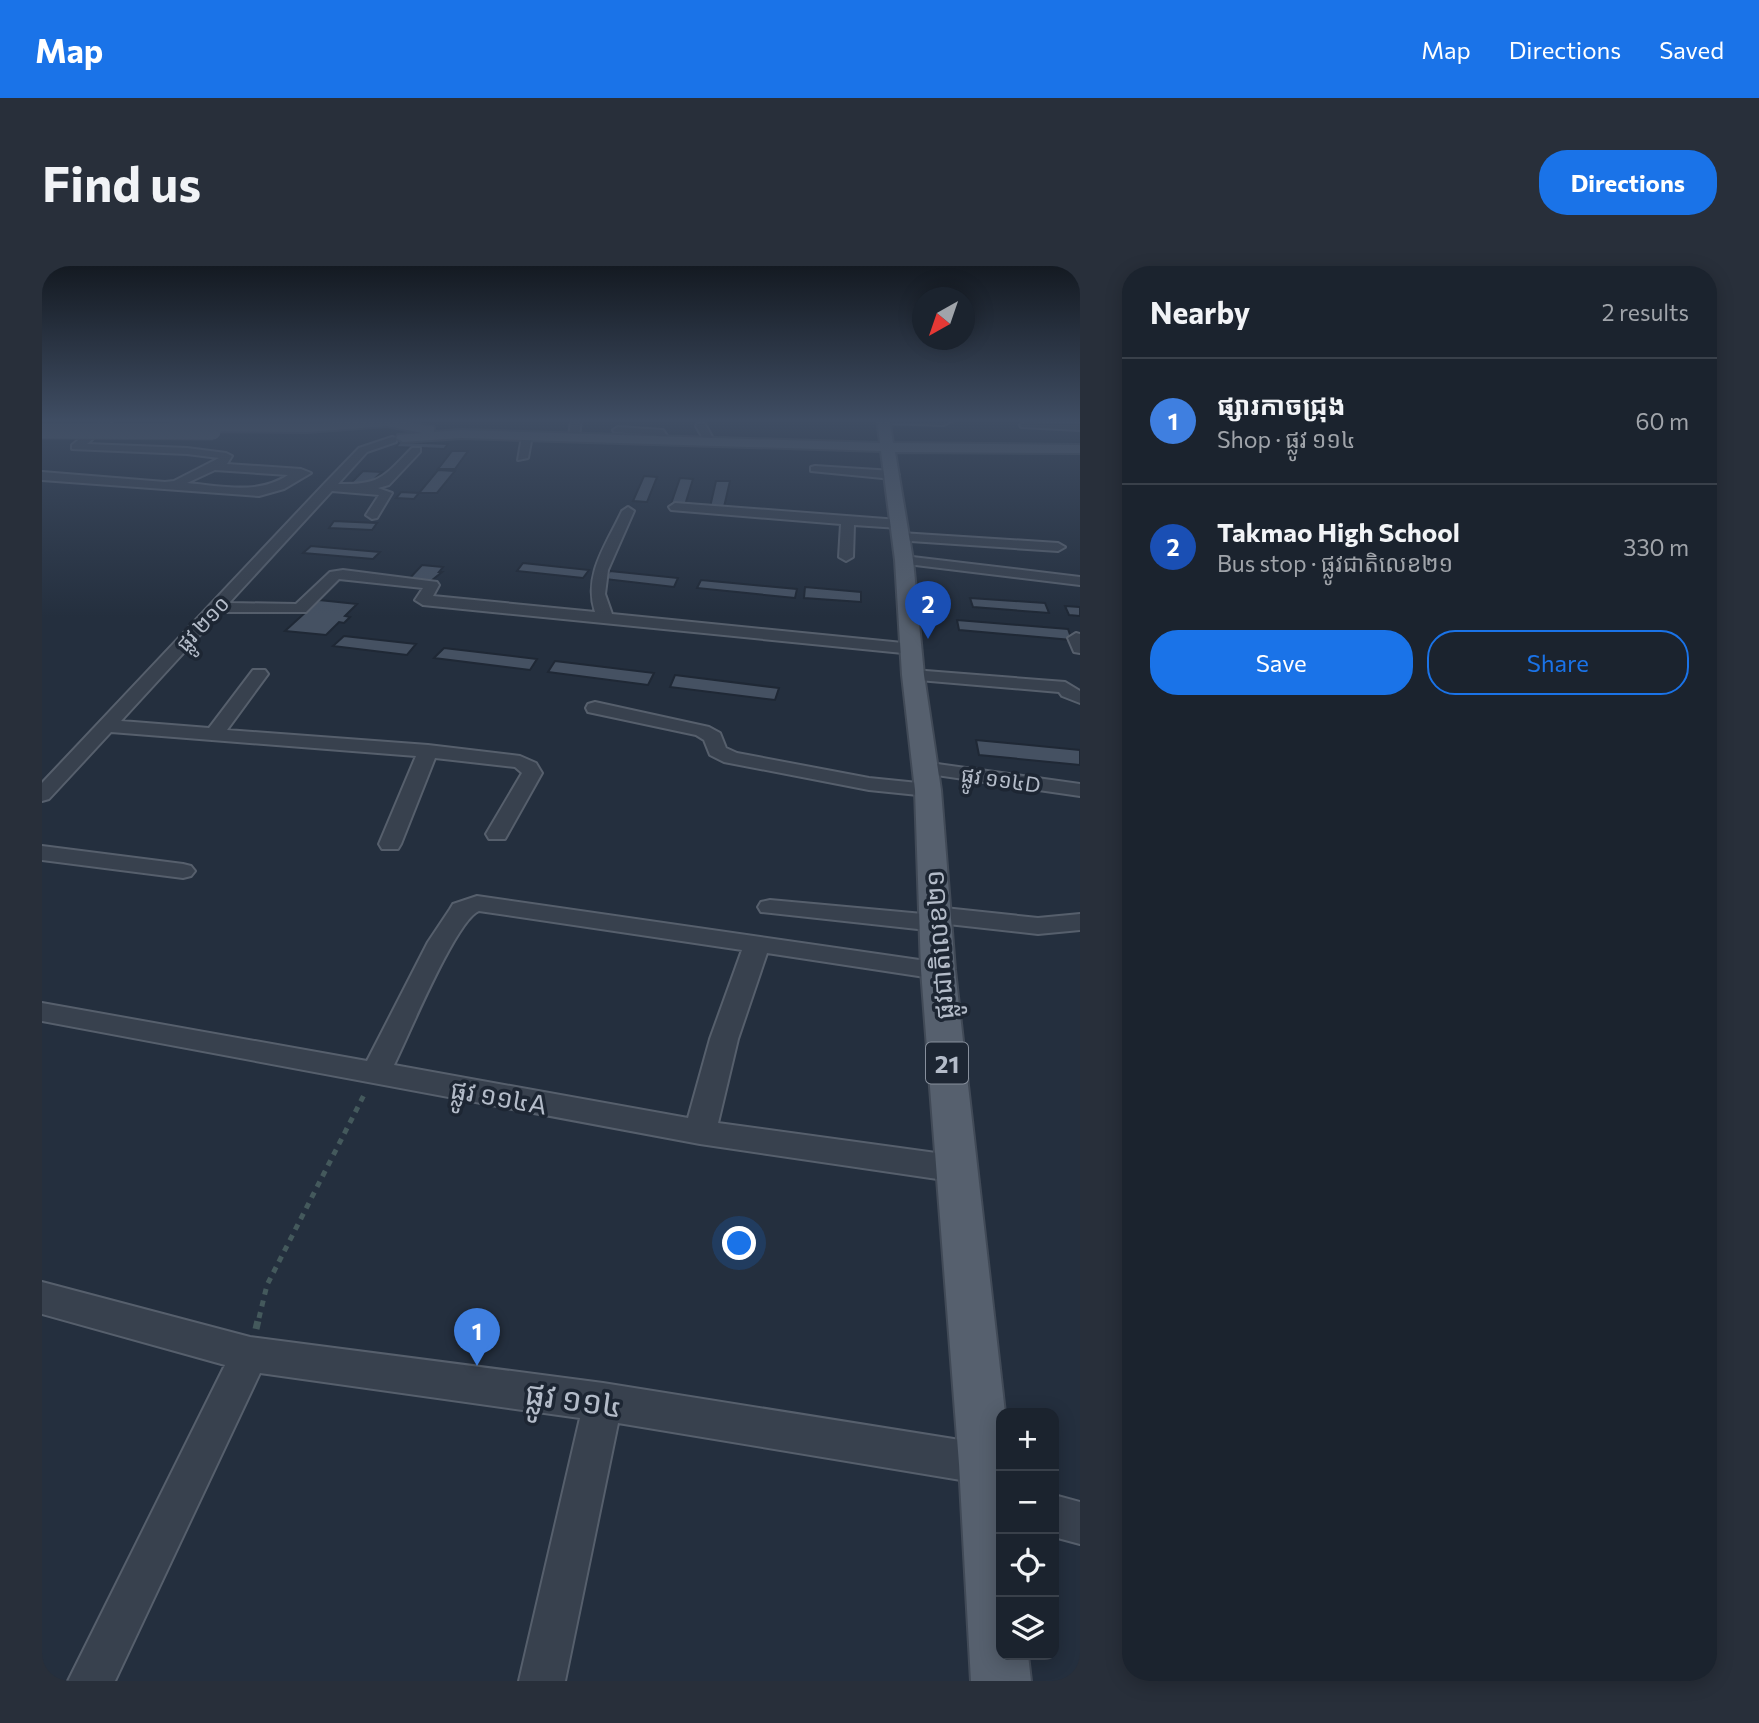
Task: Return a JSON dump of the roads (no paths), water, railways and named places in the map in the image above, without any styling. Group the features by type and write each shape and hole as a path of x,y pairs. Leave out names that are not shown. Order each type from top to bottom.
{"main road":[{"name":"ផ្លូវជាតិលេខ២១","path":"893,485 903,552 925,779 938,970 990,1489 1001,1681"}],"street":[{"path":"171,485 259,492 281,485"},
{"path":"362,488 373,485"},
{"path":"328,487 362,488 386,493 372,515"},
{"name":"ផ្លូវ ២១០","path":"42,795 328,487"},
{"path":"675,507 848,520 903,552 1080,594"},
{"path":"605,618 597,594 601,570 628,511"},
{"path":"846,557 848,520"},
{"path":"903,552 1058,547"},
{"path":"903,552 1080,581"},
{"path":"903,552 1080,588"},
{"path":"217,607 300,609 306,607 335,576 343,574 432,585 423,600 605,618 1072,683 1068,692 1080,698"},
{"path":"214,734 259,674"},
{"path":"595,708 702,731 713,737 717,751 731,758 869,784 925,779"},
{"path":"107,726 428,751 520,762 529,767 532,774 497,834"},
{"path":"390,844 428,751"},
{"name":"ផ្លូវ ១១៤D","path":"925,779 1080,790"},
{"path":"42,853 183,871"},
{"path":"375,1074 442,942 462,909 477,903 938,970"},
{"path":"770,907 1038,926 1080,922"},
{"path":"700,1132 724,1039 758,944"},
{"name":"ផ្លូវ ១១៤A","path":"42,1012 700,1132 958,1168"},
{"name":"ផ្លូវ ១១៤","path":"42,1298 250,1354 603,1402 990,1489"},
{"path":"90,1681 250,1354"},
{"path":"542,1681 603,1402"},
{"path":"1059,1517 1080,1523"}],"place":[{"name":"Takmao High School","path":"928,639"},
{"name":"ផ្សារកាចជ្រុង","path":"477,1366"}]}
